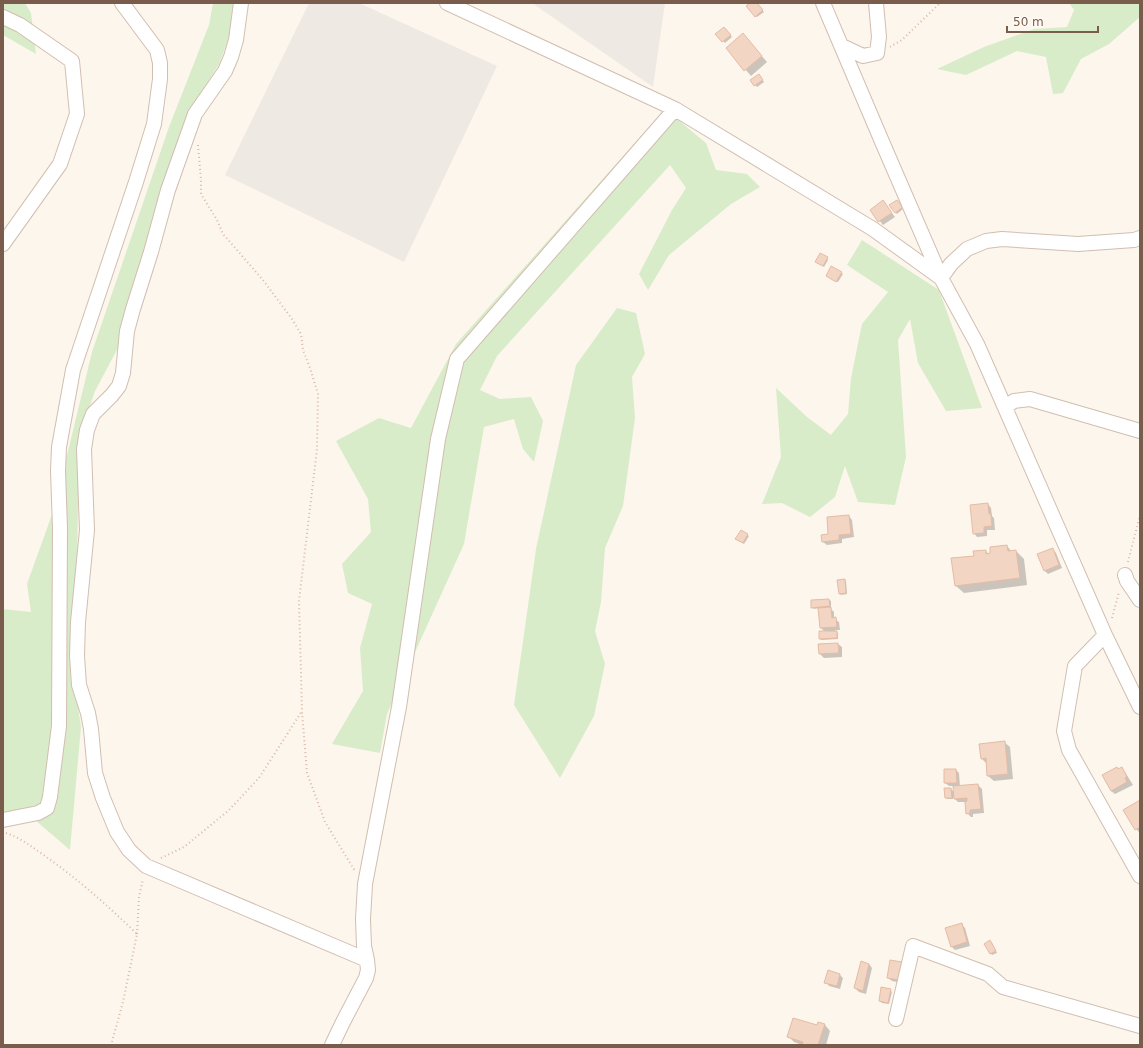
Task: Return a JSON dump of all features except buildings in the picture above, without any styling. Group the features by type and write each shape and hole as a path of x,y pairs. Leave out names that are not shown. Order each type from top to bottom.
{"street":[{"path":"3,820 38,813 47,808 50,797 59,726 59,447 73,370 154,124 160,79 160,63 157,50 122,3"},
{"path":"241,3 236,40 231,57 225,71 196,114 168,190 127,331 123,373 119,386 93,414 87,430 84,449 87,530 78,622 77,656 79,685 88,712 91,729 94,773 117,832 129,850 146,866 367,960"},
{"path":"447,3 675,109 873,229 941,278"},
{"path":"823,3 941,278 977,344 1105,635 1139,703"},
{"path":"842,46 864,56 877,53 879,37 876,3"},
{"path":"3,17 20,25 72,60 77,114 60,164 3,244"},
{"path":"332,1045 366,978 368,970 364,946 363,920 365,884 399,707 438,439 457,359 675,109"},
{"path":"941,278 951,264 967,249 986,241 1002,239 1078,244 1134,240 1140,238"},
{"path":"1005,408 1014,401 1030,399 1140,431"},
{"path":"1124,575 1140,600"},
{"path":"1105,635 1075,666 1064,732 1069,750 1140,876"},
{"path":"896,1019 913,946 988,974 1003,987 1140,1026"}],"path":[{"path":"877,53 902,40 940,3"},
{"path":"198,145 201,194 217,220 223,234 263,280 292,319 300,334 303,350 318,394 317,449 299,601 302,711 307,773 325,822 340,845 350,865 365,884"},
{"path":"111,1045 123,1002 137,934 139,897 146,866 184,846 228,811 259,778 302,711"},
{"path":"3,832 19,838 62,868 110,908 137,934"}],"shaded area":[{"path":"309,3 359,3 497,66 404,262 225,175"},
{"path":"532,3 665,3 653,87"}],"green space":[{"path":"3,3 25,3 31,13 36,54 3,35"},
{"path":"213,3 235,3 233,27 219,64 196,101 119,346 95,391 84,423 79,451 77,560 72,668 81,727 70,850 35,820 3,812 3,609 31,612 27,584 54,509 92,352 169,127 209,25"},
{"path":"1069,3 1140,3 1140,17 1109,44 1081,59 1063,93 1053,94 1046,57 1017,51 966,75 937,69 984,47 1034,29 1067,27 1074,10"},
{"path":"665,109 706,143 716,170 747,174 760,187 731,204 669,255 648,290 639,274 672,210 686,188 670,165 497,356 480,390 500,399 531,397 543,421 534,462 523,449 514,419 484,427 464,544 387,714 380,753 332,744 363,691 360,648 372,604 348,593 342,564 371,532 368,499 336,441 379,418 411,428 456,344"},
{"path":"862,240 939,290 982,408 946,411 918,363 910,319 898,340 906,457 895,505 858,502 845,466 835,497 810,517 782,503 762,504 781,457 776,388 807,417 831,435 848,414 851,378 862,324 888,292 847,265"},
{"path":"617,308 636,313 645,354 632,377 635,418 623,506 605,548 601,602 595,631 605,664 594,716 560,778 514,705 536,549 576,365"}]}
